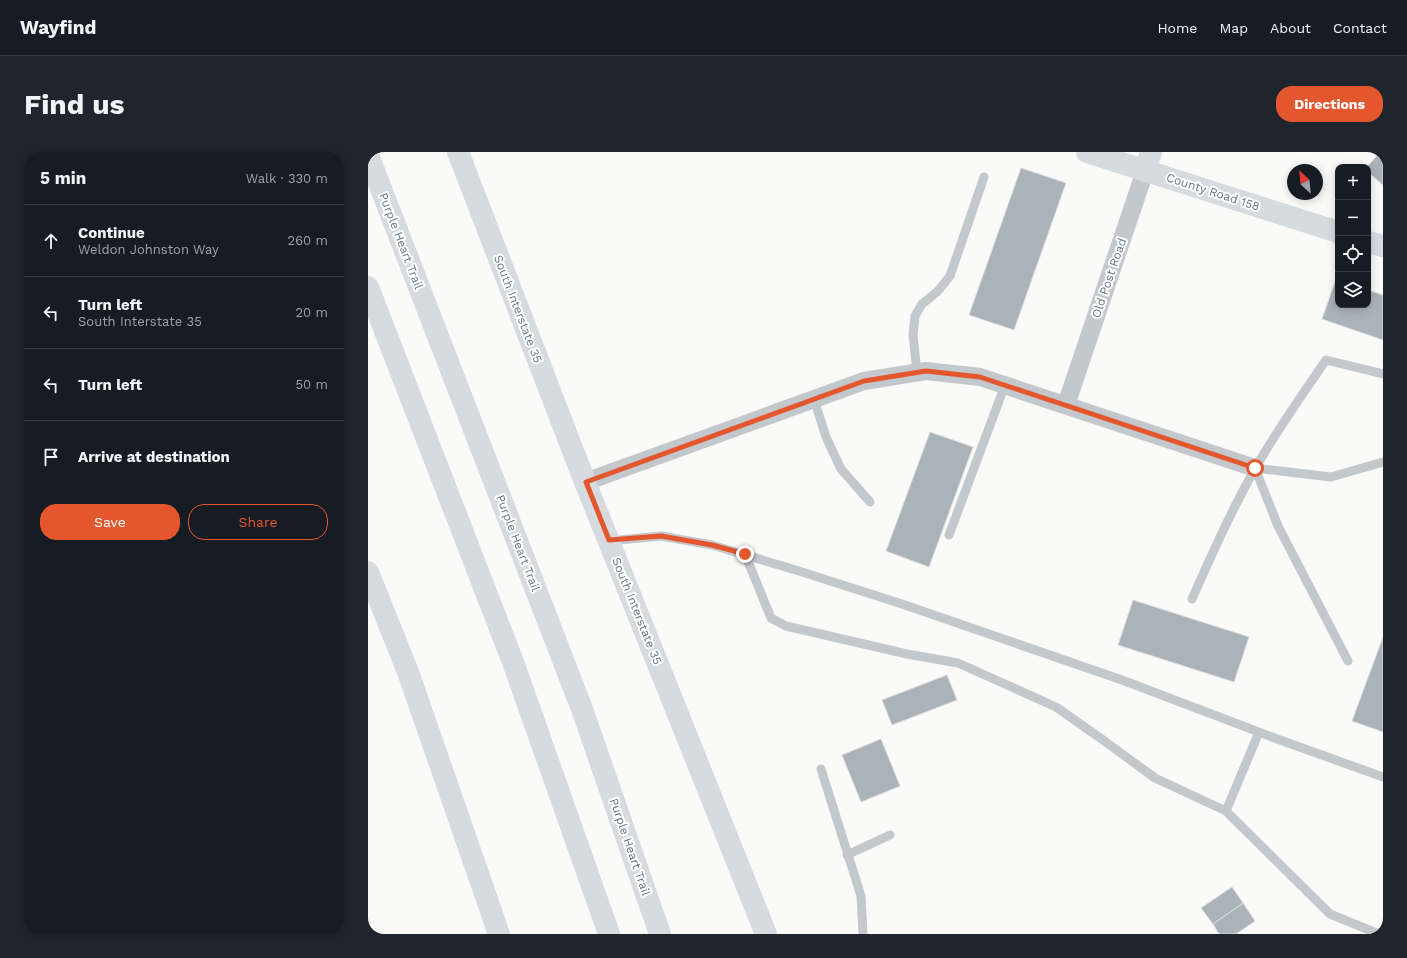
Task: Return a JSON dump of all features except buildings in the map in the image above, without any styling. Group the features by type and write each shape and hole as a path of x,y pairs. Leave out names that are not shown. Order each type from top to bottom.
{"main road":[{"name":"South Interstate 35","path":"458,152 586,482 766,934"},
{"name":"County Road 158","path":"1087,152 1148,161 1335,231"},
{"name":"Purple Heart Trail","path":"368,155 582,709 660,934"},
{"path":"1371,243 1383,246"},
{"path":"368,287 513,662 609,934"},
{"path":"368,572 372,596 408,672 499,934"}],"street":[{"name":"Old Post Road","path":"1066,405 1148,161"},
{"path":"586,482 864,381 926,371 980,377 1255,468"}],"lane":[{"path":"917,372 913,334 915,316 922,304 938,291 950,276 984,177"},
{"path":"1192,599 1255,468 1281,424 1326,360 1383,374"},
{"path":"949,536 1005,385"},
{"path":"814,399 826,437 841,469 870,502"},
{"path":"1255,468 1331,477 1383,462"},
{"path":"1255,468 1278,526 1348,660"},
{"path":"609,540 661,536 712,545 745,554 902,604 1122,680 1383,777"},
{"path":"745,554 771,618 786,626 907,654 958,663 1056,707 1155,778 1226,811 1330,914 1379,934"},
{"path":"1226,811 1259,732"},
{"path":"821,769 861,896 863,934"},
{"path":"847,855 890,835"}],"route":[{"path":"745,554 712,545 661,536 609,540 586,482 864,381 926,371 980,377 1255,468"}]}
